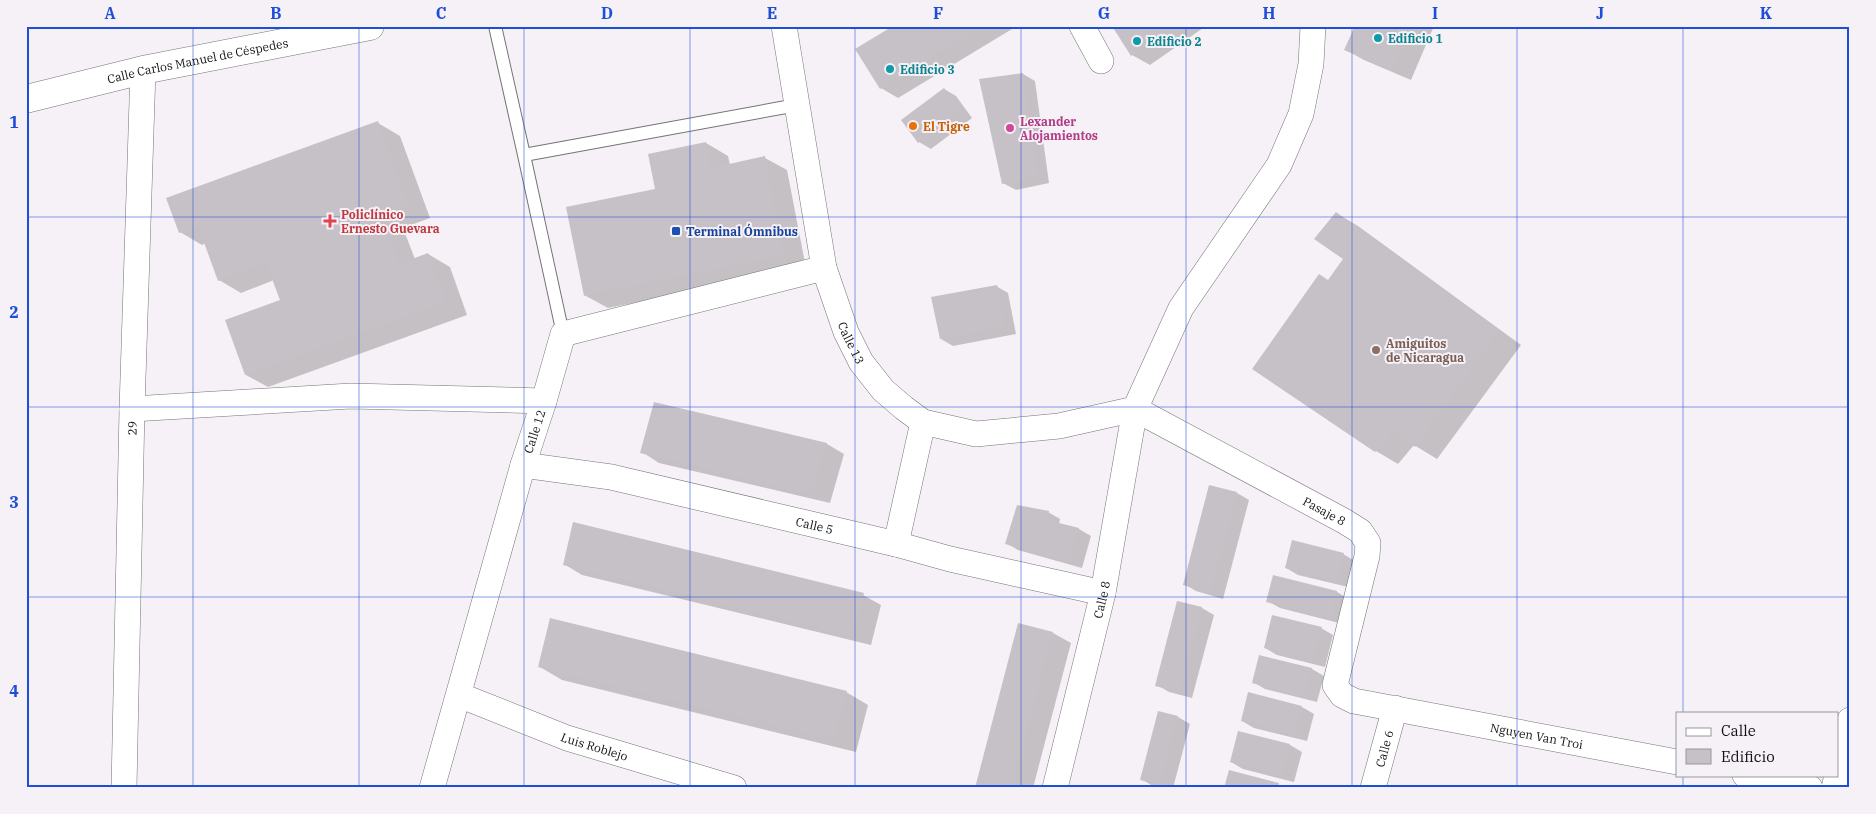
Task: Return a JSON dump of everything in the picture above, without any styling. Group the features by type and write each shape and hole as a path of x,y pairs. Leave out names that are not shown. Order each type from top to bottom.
{"main road":[{"name":"Calle Carlos Manuel de Céspedes","path":"26,99 143,70 370,26"}],"street":[{"name":"Calle 13","path":"784,26 824,268 846,332 861,362 883,390 923,422 976,434 1059,426 1135,409"},
{"path":"1082,26 1101,62"},
{"name":"Calle 8","path":"1055,788 1103,593 1135,409 1181,308 1279,165 1301,114 1311,64 1313,26"},
{"name":"29","path":"124,788 132,409 143,70"},
{"path":"563,334 824,268"},
{"name":"Calle 12","path":"432,788 523,465 563,334"},
{"path":"132,409 351,396 544,400"},
{"name":"Pasaje 8","path":"1135,409 1360,531 1368,543 1367,556 1335,685 1342,695"},
{"path":"896,544 923,422"},
{"name":"Calle 5","path":"523,465 611,477 896,544 950,560 1103,593"},
{"name":"Luis Roblejo","path":"458,695 567,738 734,788"},
{"name":"Nguyen Van Troi","path":"1342,695 1354,701 1676,762"},
{"name":"Calle 6","path":"1373,788 1395,708"},
{"path":"1838,771 1850,720"},
{"path":"1750,776 1810,788"}],"lane":[{"path":"496,26 563,334"},
{"path":"524,155 797,105"}],"building":[{"name":"Edificio 3","path":"893,26 983,26 880,89 855,49"},
{"name":"Edificio 2","path":"1112,26 1174,26 1131,56"},
{"name":"Edificio 1","path":"1355,26 1412,26 1393,71 1344,50"},
{"name":"Lexander Alojamientos","path":"1023,73 1038,176 1002,184 979,79"},
{"path":"944,88 961,111 918,143 901,120"},
{"path":"378,121 408,205 382,215 399,264 428,253 446,302 245,375 225,320 280,300 266,263 218,281 198,226 179,233 166,198"},
{"name":"Terminal Ómnibus","path":"706,142 711,168 765,156 784,256 584,296 566,207 655,189 648,154"},
{"name":"Amiguitos de Nicaragua","path":"1336,212 1499,331 1415,447 1392,432 1375,452 1252,369 1319,274 1328,280 1343,259 1314,239"},
{"path":"997,285 1005,327 940,339 931,297"},
{"path":"654,402 827,443 812,494 640,453"},
{"path":"1209,485 1237,492 1211,593 1183,585"},
{"path":"1017,505 1049,511 1047,520 1079,528 1069,562 1005,544"},
{"path":"573,522 864,593 853,636 563,565"},
{"path":"1292,540 1344,553 1336,581 1285,568"},
{"path":"1273,575 1337,591 1331,618 1266,602"},
{"path":"1177,601 1202,607 1180,692 1155,686"},
{"path":"1272,615 1322,627 1313,661 1264,648"},
{"path":"550,618 847,691 834,740 538,667"},
{"path":"1018,623 1053,632 1013,788 975,788"},
{"path":"1259,655 1312,668 1305,696 1252,683"},
{"path":"1248,692 1302,706 1295,735 1241,721"},
{"path":"1158,711 1178,716 1160,785 1140,780"},
{"path":"1238,731 1290,744 1282,776 1230,762"},
{"path":"1229,770 1279,783 1278,788 1224,788"}],"place":[{"name":"Edificio 1","path":"1378,38"},
{"name":"Edificio 2","path":"1137,41"},
{"name":"Edificio 3","path":"890,69"},
{"name":"El Tigre","path":"913,126"},
{"name":"Lexander Alojamientos","path":"1010,128"},
{"name":"Policlínico Ernesto Guevara","path":"330,221"},
{"name":"Terminal Ómnibus","path":"676,231"},
{"name":"Amiguitos de Nicaragua","path":"1376,350"}]}
